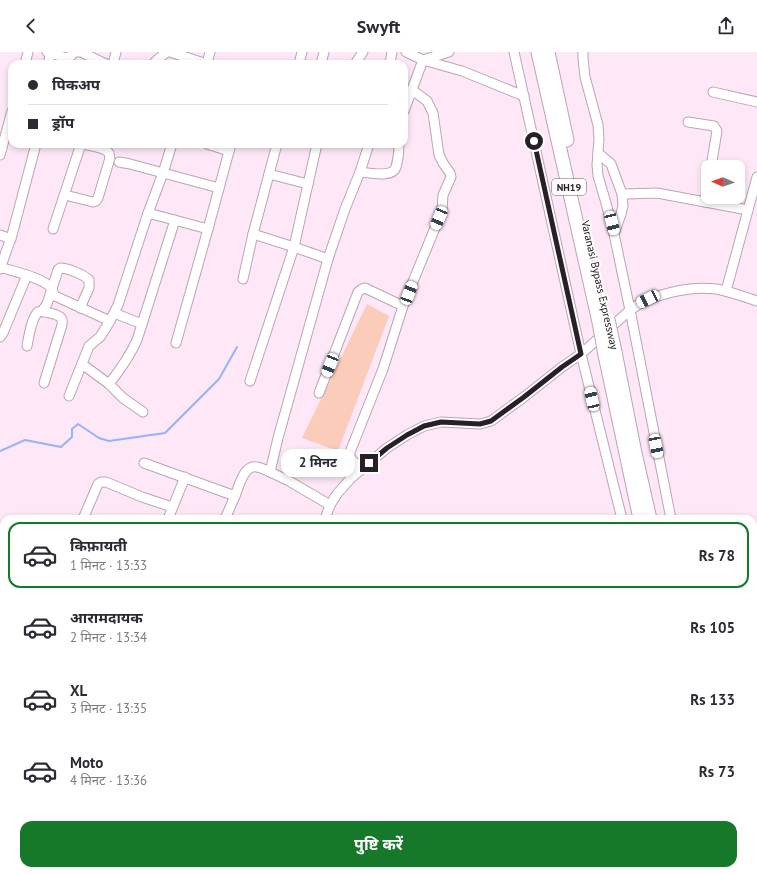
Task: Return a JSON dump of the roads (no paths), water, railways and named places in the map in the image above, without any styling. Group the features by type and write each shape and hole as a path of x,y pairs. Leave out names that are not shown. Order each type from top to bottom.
{"highway":[{"name":"Varanasi Bypass Expressway","path":"538,52 603,320"},
{"name":"Varanasi Bypass Expressway","path":"548,52 610,354 639,515"},
{"name":"Varanasi Bypass Expressway","path":"610,354 649,515"}],"street":[{"path":"50,52 63,57 72,56 81,52 89,54 99,60"},
{"path":"157,60 167,52"},
{"path":"170,52 191,60"},
{"path":"406,52 423,60 462,71 524,96"},
{"path":"423,60 450,52"},
{"path":"514,52 581,354 621,515"},
{"path":"584,52 583,58 585,77 598,125 598,176 614,234 630,310 669,515"},
{"path":"408,100 423,60"},
{"path":"356,473 350,457 350,452 383,369 403,306 442,210 443,195 451,177 439,155 432,113 427,101 412,90"},
{"path":"713,92 757,102"},
{"path":"688,122 714,126 717,131 712,160"},
{"path":"0,155 8,126"},
{"path":"35,148 10,239 0,268 27,275 46,284 52,289 55,296 110,321"},
{"path":"54,229 81,148"},
{"path":"65,195 93,202 96,201 110,158 110,154 108,152 99,148"},
{"path":"69,396 90,346 100,337 110,321 123,291 171,148"},
{"path":"176,343 230,148"},
{"path":"243,279 275,148"},
{"path":"250,381 294,247 316,148"},
{"path":"270,472 277,441 328,259 368,148"},
{"path":"360,172 392,173 396,168 398,148"},
{"path":"598,153 611,164 622,194 623,206 614,234"},
{"path":"118,162 125,162 219,188"},
{"path":"269,174 308,184"},
{"path":"726,291 757,177"},
{"path":"622,194 657,193 701,201"},
{"path":"716,204 748,210"},
{"path":"148,213 208,229"},
{"path":"109,384 132,352 137,340 175,220"},
{"path":"253,234 328,259"},
{"path":"0,235 10,239"},
{"path":"27,346 33,320 36,314 42,311 47,304 58,270 60,268 64,268 86,277 89,280 89,288 80,308"},
{"path":"0,337 27,275"},
{"path":"319,393 358,292 365,288 403,306"},
{"path":"326,515 337,494 356,473 387,448 424,426 441,422 480,424 491,421 581,354 630,310 648,299 698,289 715,289 757,301"},
{"path":"42,311 61,318 62,320 59,337 44,383"},
{"path":"114,312 142,324"},
{"path":"82,364 109,384 123,398 143,412"},
{"path":"144,463 235,496"},
{"path":"227,515 245,473 250,468 256,466 289,481 330,505"},
{"path":"169,515 185,478"},
{"path":"85,515 98,484 101,482 106,482 142,497 172,507"}],"waterway":[{"path":"0,451 25,440 61,447 72,437 72,429 78,424 99,438 109,441 165,433 219,379 237,347"}]}
